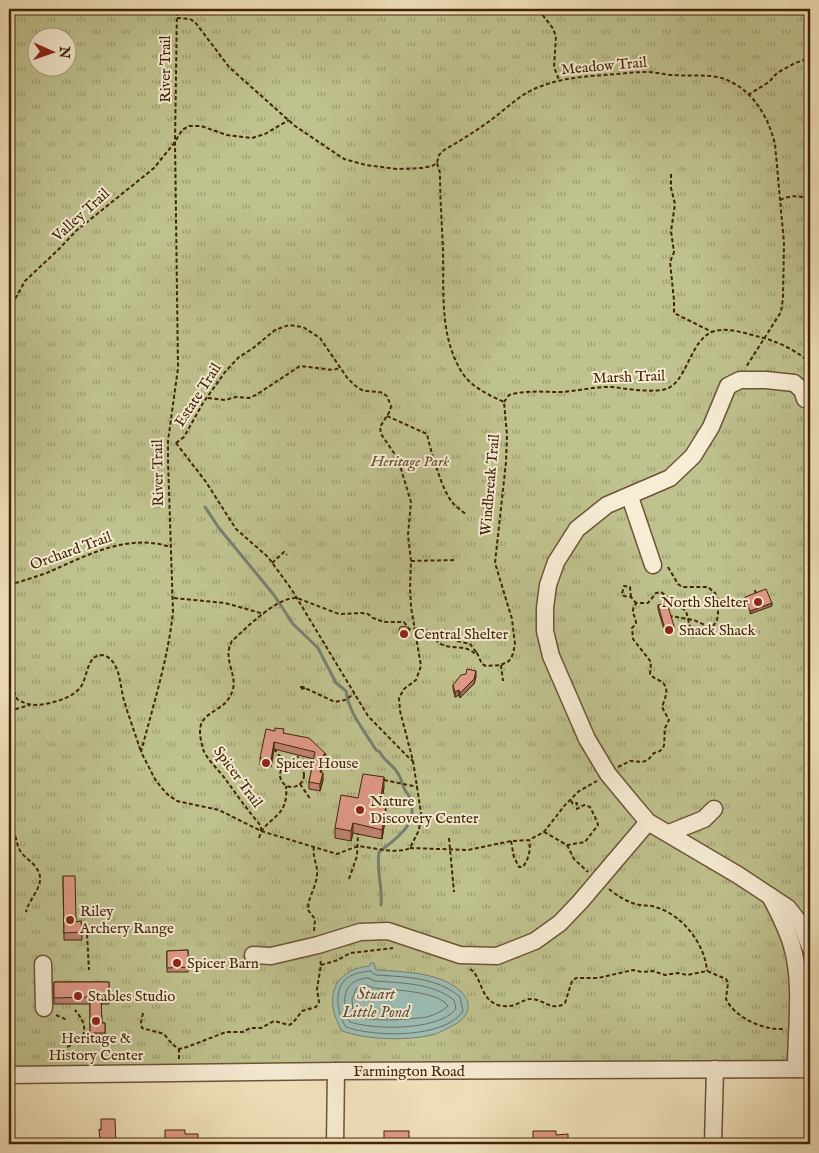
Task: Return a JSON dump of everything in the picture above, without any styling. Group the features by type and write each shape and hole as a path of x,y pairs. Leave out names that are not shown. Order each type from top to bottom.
{"street":[{"path":"805,399 802,390 794,383 740,380 728,386 711,427 693,456 670,478 607,505 577,528 556,562 548,584 545,608 546,631 551,656 587,739 608,774 648,822 670,833 788,908 802,926 810,947"},
{"path":"630,496 660,566"},
{"path":"670,833 704,819 714,809"},
{"path":"253,955 271,956 318,945 360,932 388,931 460,955 497,956 535,941 560,923 648,822"},
{"path":"770,896 792,946 796,968 804,991 803,1069"},
{"path":"43,964 44,1008"},
{"path":"713,1144 715,1069"},
{"name":"Farmington Road","path":"9,1076 336,1071 803,1069"},
{"path":"335,1144 336,1071"}],"path":[{"name":"River Trail","path":"141,752 156,698 172,626 174,598 170,547 168,441 178,359 175,142 177,9"},
{"path":"542,9 541,13 552,27 556,36 554,67 559,80"},
{"path":"177,18 190,19 195,22 229,66 295,126 344,159 397,169 432,166 437,163 440,173 444,316 454,355 463,374 474,386 504,402"},
{"path":"748,95 769,82 776,72 810,58"},
{"name":"Meadow Trail","path":"437,163 439,155 444,150 494,118 520,97 538,87 559,80 593,75 647,72 710,76 734,83 748,95 765,115 771,128 775,144 784,243 781,312 751,358 740,380"},
{"name":"Valley Trail","path":"9,310 25,282 76,231 154,168 182,130 188,126 202,126 227,135 252,138 265,134 289,120"},
{"path":"672,174 671,188 675,204 671,231 674,252 670,262 674,313 712,332 724,330 765,338 798,354 810,364"},
{"path":"780,200 787,196 796,196 810,200"},
{"name":"Estate Trail","path":"261,831 337,854 358,846 401,851 410,848 419,830 421,813 418,787 413,761 400,711 399,698 404,689 416,680 421,662 414,628 410,588 411,561 408,536 411,502 398,459 381,434 381,423 387,416 391,406 387,396 380,392 362,390 348,379 325,342 315,334 296,325 282,326 238,357 225,372 196,414 192,426 184,437 176,443 206,482 236,530 268,557 297,598 368,716 413,761"},
{"name":"Marsh Trail","path":"504,402 509,395 526,392 568,392 599,388 646,390 670,388 676,384 690,357 704,337 712,332"},
{"path":"208,398 225,400 236,397 249,398 300,366 333,370 340,368"},
{"name":"Windbreak Trail","path":"501,665 508,661 515,644 512,619 496,563 506,462 507,435 504,402"},
{"path":"387,416 427,434 446,490 452,502 467,515"},
{"name":"Orchard Trail","path":"9,585 47,573 100,550 123,544 146,542 170,547"},
{"path":"272,563 284,552 286,555"},
{"path":"411,561 456,560"},
{"path":"660,566 682,587 703,586 711,589 717,596 717,620 712,626 704,625 694,620 669,616"},
{"path":"631,597 622,594 624,586 630,587 631,597 636,603"},
{"path":"754,590 756,595"},
{"path":"174,598 225,603 264,614"},
{"path":"297,598 339,614 362,612 384,622 404,622 408,630 414,628 424,629 443,645 468,648 477,654"},
{"name":"Spicer Trail","path":"261,831 261,826 238,799 204,750 200,731 203,721 226,703 232,691 233,686 228,662 230,645 238,635 276,604 282,600 297,598"},
{"path":"718,605 746,603"},
{"path":"457,641 470,644 482,664 486,666 501,665 503,681"},
{"path":"9,711 30,705 42,705 70,696 81,687 90,663 94,658 104,655 114,662 117,669 124,702 141,752 156,781 167,794 177,800 219,810 261,831"},
{"path":"9,678 17,699 30,705"},
{"path":"305,688 335,702 345,700 354,694"},
{"path":"274,749 287,765"},
{"path":"296,764 298,756"},
{"path":"301,768 310,760"},
{"path":"296,764 301,768 303,778 300,784 293,787 286,786 281,781 281,770 287,765 296,764"},
{"path":"384,780 418,787"},
{"path":"300,784 311,800"},
{"path":"259,838 261,831 279,816 284,807 287,796 286,786"},
{"path":"567,845 585,842 598,825 598,821 590,807 584,805 577,809 577,803 574,804 570,799"},
{"path":"9,825 14,831 20,852 30,860 40,873 38,891 28,905 26,912"},
{"path":"349,879 356,856 359,830"},
{"path":"544,832 567,845 574,859 614,894 639,905 661,909 688,928 703,954 707,971"},
{"path":"449,838 454,892"},
{"path":"511,841 514,857 519,867 523,867 530,848 529,840"},
{"path":"143,1013 142,1028 164,1034 172,1044 180,1049 226,1032 243,1032 250,1028 261,1028 274,1022 289,1025 294,1023 302,1011 318,1005 320,998 318,983 321,965 314,934 315,919 308,910 317,876 317,864 313,853 314,847"},
{"path":"81,934 87,934 89,970"},
{"path":"321,965 338,960 350,953 391,947 400,948"},
{"path":"464,968 473,970 485,995 498,1004 516,1005 528,999 533,999 548,1006 558,1007 564,1003 572,981 576,978 598,978 633,970 642,972 653,971 665,975 688,975 707,971 715,976 722,976 726,979 728,983 726,999 737,1011 760,1027 784,1029"},
{"path":"67,1047 83,1036 85,1028 84,1021 75,1010"},
{"path":"85,1028 90,1028"}],"green space":[{"name":"Heritage Park","path":"9,9 810,9 810,1067 9,1070"}],"water":[{"name":"Stuart Little Pond","path":"371,963 374,963 376,970 423,974 448,982 463,994 467,1001 468,1008 465,1016 458,1023 434,1035 421,1037 375,1038 342,1031 333,1009 334,989 339,980 346,974 369,966"}],"building":[{"name":"North Shelter","path":"766,589 772,603 750,611 745,597"},
{"path":"667,603 674,626 665,629 658,605"},
{"name":"Central Shelter","path":"406,626 409,630 408,635 402,637 398,633 400,627"},
{"path":"467,669 476,671 474,679 460,693 459,690 455,692 453,685 461,675 466,674"},
{"path":"275,728 284,729 283,733 309,738 326,754 324,754 320,772 323,773 320,784 309,782 315,752 274,742 271,760 260,758 266,729 275,731"},
{"name":"Nature Discovery Center","path":"363,774 384,777 380,803 386,805 382,830 353,823 351,831 335,828 341,795 358,798"},
{"name":"Riley Archery Range","path":"63,876 75,876 76,922 81,921 82,932 64,933"},
{"name":"Spicer Barn","path":"188,950 188,967 167,968 167,951"},
{"path":"54,982 109,982 109,997 101,997 102,1023 105,1023 105,1033 90,1033 90,997 54,998"},
{"path":"101,1119 115,1119 116,1144 100,1144 99,1129 101,1130"},
{"path":"165,1130 185,1130 185,1134 198,1134 198,1144 165,1144"},
{"path":"384,1131 409,1131 409,1144 384,1144"},
{"path":"533,1131 556,1131 556,1135 568,1134 568,1144 533,1144"}],"waterway":[{"path":"205,507 219,528 274,595 293,624 318,648 336,683 346,691 350,707 358,722 376,750 380,752 398,774 409,796 412,806 410,822 400,835 379,852 378,866 381,905"}],"place":[{"name":"North Shelter","path":"758,602"},
{"name":"Snack Shack","path":"669,630"},
{"name":"Central Shelter","path":"404,634"},
{"name":"Spicer House","path":"266,763"},
{"name":"Nature Discovery Center","path":"360,810"},
{"name":"Riley Archery Range","path":"70,920"},
{"name":"Spicer Barn","path":"177,963"},
{"name":"Stables Studio","path":"78,996"},
{"name":"Heritage & History Center","path":"96,1021"}]}
